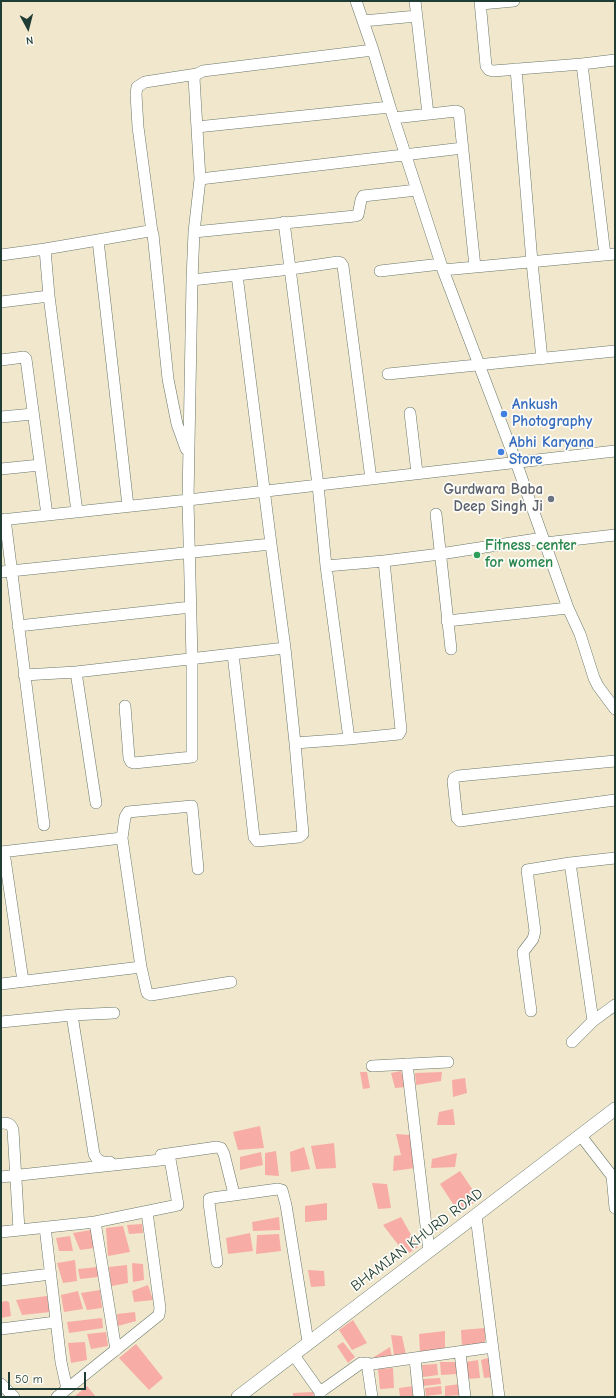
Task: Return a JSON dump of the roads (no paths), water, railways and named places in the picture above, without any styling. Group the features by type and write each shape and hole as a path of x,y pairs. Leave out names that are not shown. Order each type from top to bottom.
{"street":[{"path":"356,1 442,267 478,366 516,462 568,608 580,634 594,678 615,709"},
{"path":"415,1 428,114"},
{"path":"514,1 480,3 487,69 493,71 615,60"},
{"path":"363,21 417,16"},
{"path":"189,455 177,424 168,379 155,246 138,127 136,94 138,87 145,82 196,74 203,71 373,50"},
{"path":"380,272 442,267 475,267 610,255 582,64"},
{"path":"516,69 532,262 542,359"},
{"path":"125,706 128,758 130,762 134,763 192,757 192,659 188,500 192,280 194,232 200,179 194,78 196,74"},
{"path":"197,127 390,107"},
{"path":"394,118 458,112 475,267"},
{"path":"200,179 463,148"},
{"path":"194,232 357,215 360,200 363,196 417,190"},
{"path":"284,222 318,485 326,566 349,739"},
{"path":"1,255 150,231 152,232"},
{"path":"98,240 128,506"},
{"path":"45,249 49,296 77,512"},
{"path":"192,280 341,262 343,266 371,479"},
{"path":"233,654 254,837 256,841 299,837 303,835 286,648 271,544 237,275"},
{"path":"1,302 49,296"},
{"path":"388,374 615,351"},
{"path":"1,360 26,358 46,515"},
{"path":"410,413 417,474"},
{"path":"1,417 33,414"},
{"path":"44,825 18,626 6,571 3,519 188,500 615,451"},
{"path":"1,469 40,465"},
{"path":"436,514 451,649"},
{"path":"326,566 440,554 544,540 615,535"},
{"path":"6,571 271,544"},
{"path":"295,743 396,735 401,732 384,560"},
{"path":"18,626 191,607"},
{"path":"447,622 568,608"},
{"path":"24,675 76,672 286,648"},
{"path":"76,672 96,803"},
{"path":"615,761 458,776 452,781 457,818 460,821 615,800"},
{"path":"198,869 192,806 128,812 125,817 122,838 146,992 151,995 231,982"},
{"path":"23,981 2,852 122,838"},
{"path":"531,1011 523,952 533,940 535,931 526,871 529,868 615,858"},
{"path":"570,863 593,1021"},
{"path":"1,984 141,967"},
{"path":"572,1042 593,1021 615,1005"},
{"path":"1,1022 72,1015 114,1013"},
{"path":"72,1015 96,1159 107,1162 219,1147 223,1150 234,1194"},
{"path":"372,1066 448,1062"},
{"path":"407,1064 429,1251"},
{"name":"BHAMIAN KHURD ROAD","path":"238,1397 308,1342 615,1109"},
{"path":"1,1123 8,1123 12,1128 20,1230"},
{"path":"581,1136 614,1175 615,1208"},
{"path":"1,1177 170,1159 178,1205 95,1222 1,1232"},
{"path":"218,1262 209,1201 212,1198 234,1194 278,1189 282,1190 284,1194 308,1342"},
{"path":"58,1397 156,1318 160,1311 147,1212"},
{"path":"476,1216 499,1397"},
{"path":"95,1222 116,1350"},
{"path":"45,1228 61,1362 67,1389"},
{"path":"1,1280 51,1274"},
{"path":"1,1330 56,1322"},
{"path":"293,1354 320,1395 358,1364 372,1364 415,1359 493,1347"},
{"path":"460,1352 464,1397"},
{"path":"415,1359 419,1397"},
{"path":"367,1363 372,1397"},
{"path":"1,1384 14,1397"}],"place":[{"name":"Ankush Photography","path":"504,414"},
{"name":"Abhi Karyana Store","path":"501,452"},
{"name":"Gurdwara Baba Deep Singh Ji","path":"551,499"},
{"name":"Fitness center for women","path":"477,555"}]}
